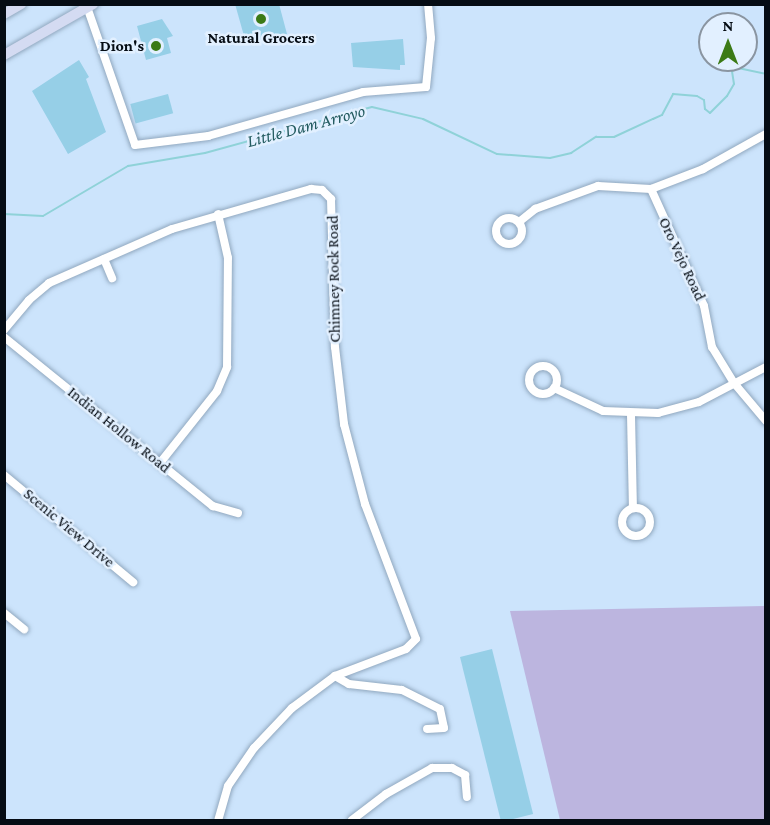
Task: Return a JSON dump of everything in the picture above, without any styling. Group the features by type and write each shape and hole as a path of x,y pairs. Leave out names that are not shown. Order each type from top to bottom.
{"main road":[{"path":"4,14 21,4"},
{"path":"4,56 89,5"}],"street":[{"path":"89,5 135,145 208,136 363,92 426,87 431,38 428,4"},
{"path":"519,222 535,209 598,186 651,189 703,169 765,134"},
{"name":"Chimney Rock Road","path":"4,330 44,287 181,225 311,189 322,190 331,199 335,347 344,424 362,495 414,628 415,642 402,651 335,676"},
{"name":"Oro Vejo Road","path":"651,189 704,306 712,347 734,383 765,421"},
{"path":"160,463 214,396 227,367 228,258 218,214"},
{"path":"104,259 112,278"},
{"name":"Indian Hollow Road","path":"4,337 217,509 237,513"},
{"path":"554,388 588,406 631,415 683,408 765,367"},
{"path":"631,415 633,508"},
{"name":"Scenic View Drive","path":"4,475 133,582"},
{"path":"4,613 24,629"},
{"path":"218,820 228,786 254,748 291,708 335,676 349,684 402,690 440,709 444,728 428,729"},
{"path":"352,820 386,794 432,768 452,768 465,775 467,797"}],"shaded area":[{"path":"765,606 765,820 560,820 510,611"}],"building":[{"name":"Natural Grocers","path":"235,4 279,4 287,34 246,43"},
{"name":"Dion's","path":"162,19 173,36 167,38 171,53 146,60 137,26"},
{"path":"403,39 405,65 400,65 400,70 353,67 351,43"},
{"path":"79,60 89,77 86,79 106,132 68,154 32,91"},
{"path":"168,94 173,113 136,123 130,104"},
{"path":"492,649 533,814 501,820 460,657"}],"waterway":[{"name":"Little Dam Arroyo","path":"4,214 43,216 128,166 205,153 372,107 423,119 497,154 550,158 571,153 596,137 614,137 662,115 673,94 697,96 704,100 705,109 710,113 727,96 734,84 732,71 738,68 766,74"}],"place":[{"name":"Natural Grocers","path":"261,19"},
{"name":"Dion's","path":"156,46"}]}
